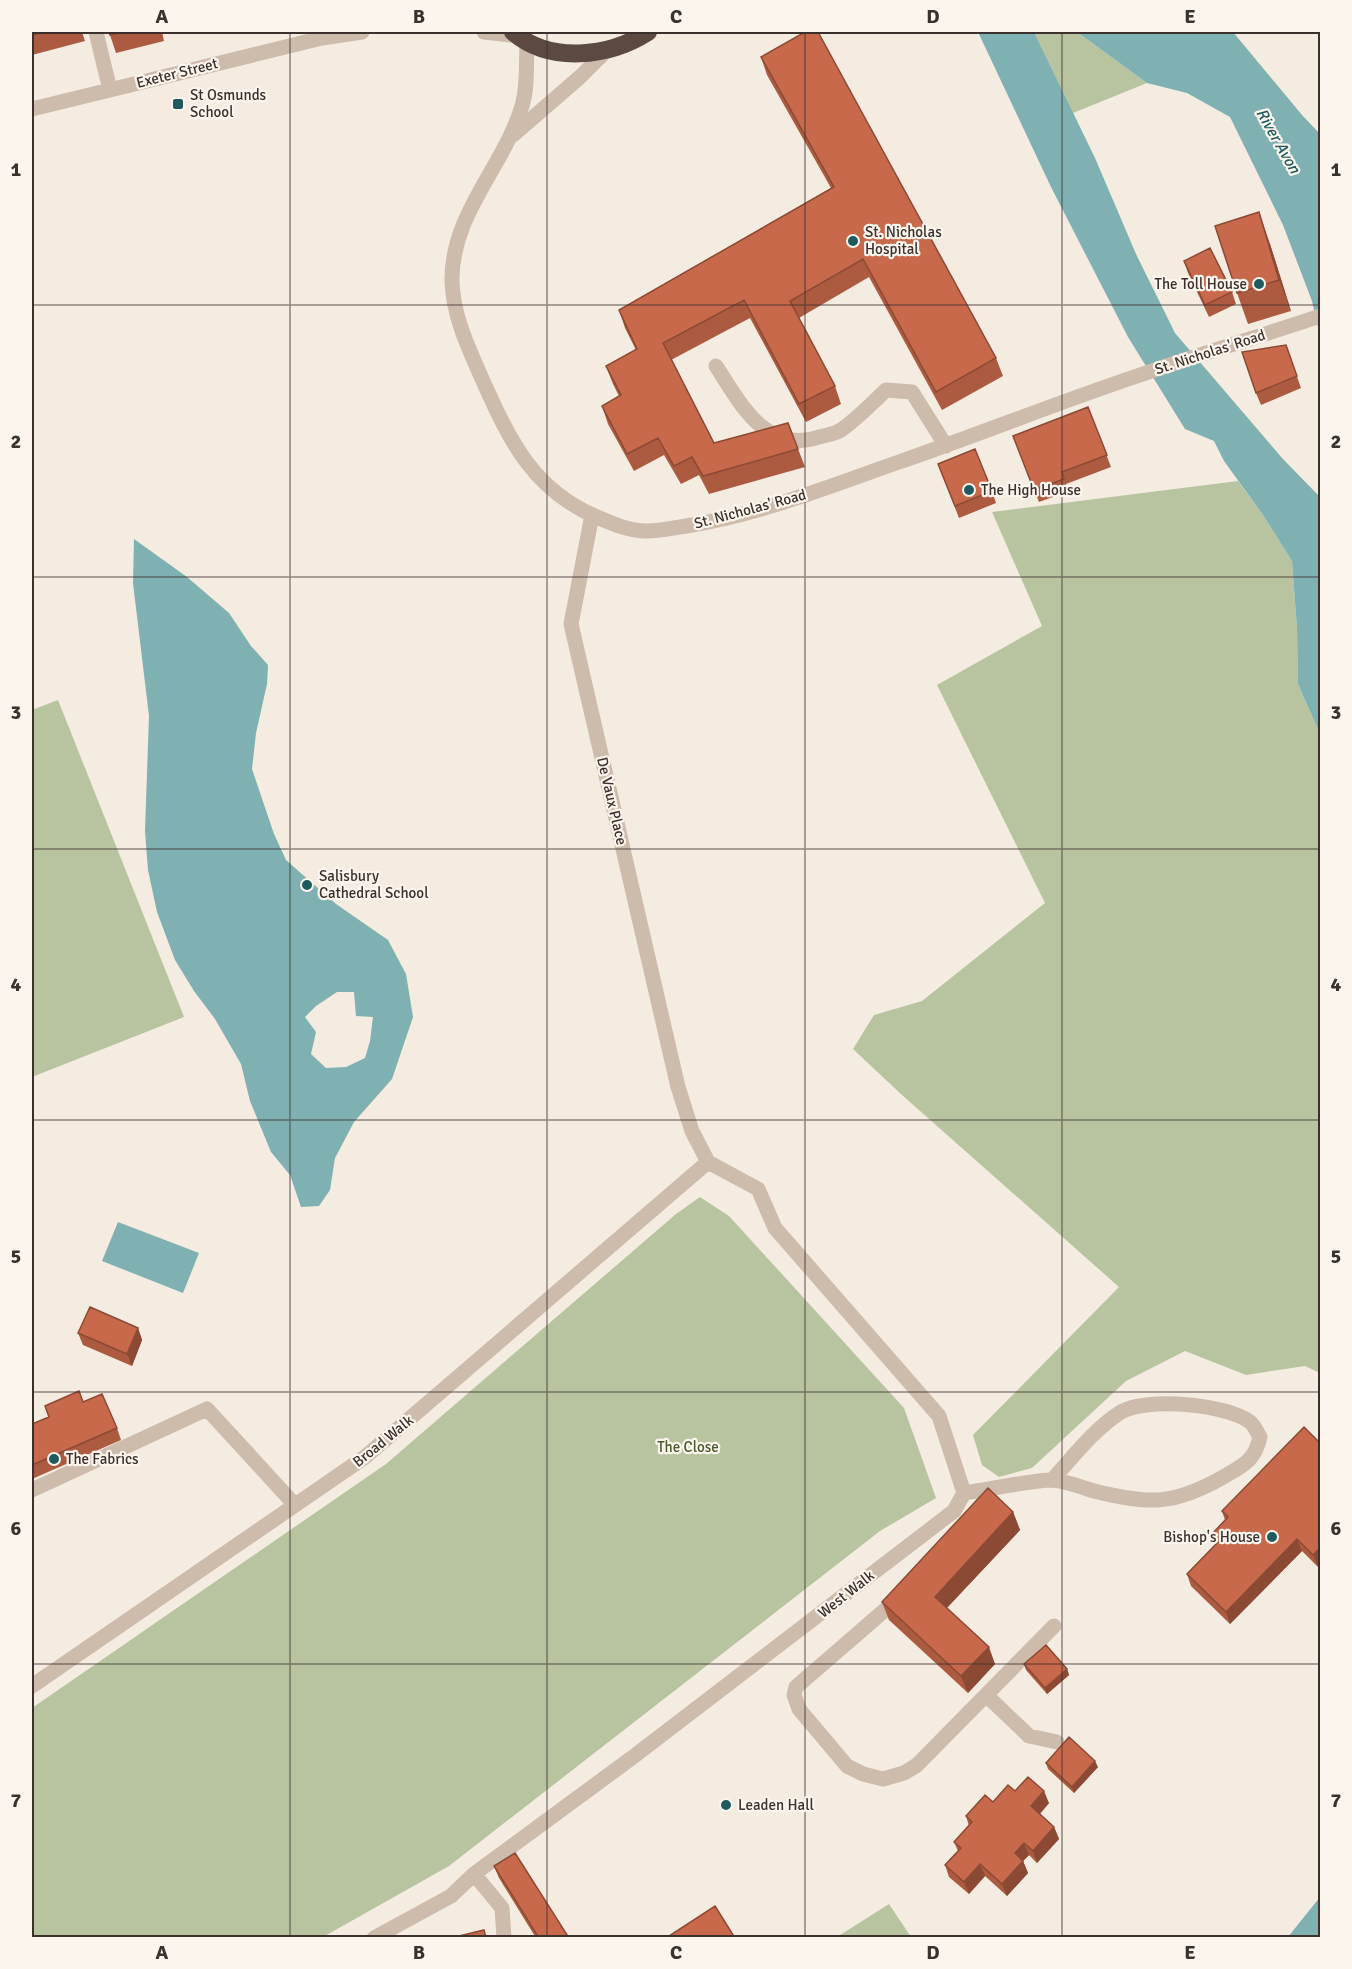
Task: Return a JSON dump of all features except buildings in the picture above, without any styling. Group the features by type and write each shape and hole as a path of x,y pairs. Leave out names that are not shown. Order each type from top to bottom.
{"highway":[{"path":"519,36 552,51 579,54 606,51 648,32"}],"street":[{"path":"96,32 110,90"},
{"name":"Exeter Street","path":"32,109 327,35 362,32"},
{"path":"484,32 519,36"},
{"name":"St. Nicholas' Road","path":"519,36 523,104 508,138 465,219 458,242 452,282 456,310 466,345 512,441 540,480 556,494 592,515 621,527 645,531 712,522 761,509 946,446 1138,375 1320,316"},
{"name":"St. Nicholas' Road","path":"508,138 580,77 606,51"},
{"path":"716,366 748,413 762,429 780,437 804,442 840,431 886,390 912,392 946,446"},
{"name":"De Vaux Place","path":"592,515 571,624 678,1087 692,1131 708,1162"},
{"path":"708,1162 758,1190 775,1228 939,1416 964,1493 1052,1480 1110,1495 1147,1501 1178,1498 1242,1466 1257,1452 1260,1437 1251,1422 1234,1414 1178,1403 1122,1411 1098,1431 1052,1480"},
{"name":"Broad Walk","path":"32,1686 365,1457 708,1162"},
{"path":"32,1490 207,1409 295,1505"},
{"name":"West Walk","path":"374,1938 451,1896 474,1874 633,1757 954,1512 964,1493"},
{"path":"951,1530 954,1512"},
{"path":"910,1588 796,1687 794,1695 799,1709 847,1766 863,1774 883,1779 904,1773 917,1765 1054,1626"},
{"path":"986,1695 1029,1736 1058,1742"},
{"path":"474,1874 501,1908 504,1938"}],"green space":[{"path":"1034,32 1077,32 1147,83 1073,113"},
{"path":"1238,481 1292,561 1298,684 1320,734 1320,1373 1305,1366 1246,1375 1185,1351 1126,1381 1032,1468 999,1477 982,1465 973,1435 1119,1287 853,1049 874,1015 922,1001 1045,903 937,685 1042,626 992,512"},
{"path":"58,700 184,1017 32,1077 32,710"},
{"name":"The Close","path":"700,1197 729,1216 904,1408 936,1498 880,1531 449,1866 323,1937 32,1937 32,1708 386,1464 676,1214"},
{"path":"889,1904 911,1937 837,1937"}],"water":[{"path":"978,32 1034,32 1095,158 1136,254 1175,333 1282,458 1320,497 1320,734 1298,684 1292,561 1263,515 1224,461 1214,441 1185,429 1128,337 1051,187"},
{"name":"River Avon","path":"1077,32 1233,32 1320,134 1320,336 1312,301 1283,225 1230,117 1187,93 1147,83"},
{"path":"134,539 187,577 229,613 251,646 268,665 267,684 256,733 252,769 274,834 286,860 336,904 388,940 406,974 413,1017 392,1079 354,1122 335,1158 330,1190 319,1206 301,1207 290,1175 271,1152 250,1101 241,1064 215,1019 175,960 157,912 148,870 145,831 149,716 133,583","holes":["337,992 354,992 356,1016 373,1017 365,1058 346,1067 326,1068 311,1054 316,1032 305,1017 316,1006"]},
{"path":"118,1222 199,1253 183,1293 102,1261"},
{"path":"1320,1897 1320,1937 1288,1937"}],"place":[{"name":"St Osmunds School","path":"178,104"},
{"name":"St. Nicholas Hospital","path":"853,241"},
{"name":"The Toll House","path":"1259,284"},
{"name":"The High House","path":"969,490"},
{"name":"Salisbury Cathedral School","path":"307,885"},
{"name":"The Fabrics","path":"54,1459"},
{"name":"Bishop's House","path":"1272,1537"},
{"name":"Leaden Hall","path":"726,1805"}]}
